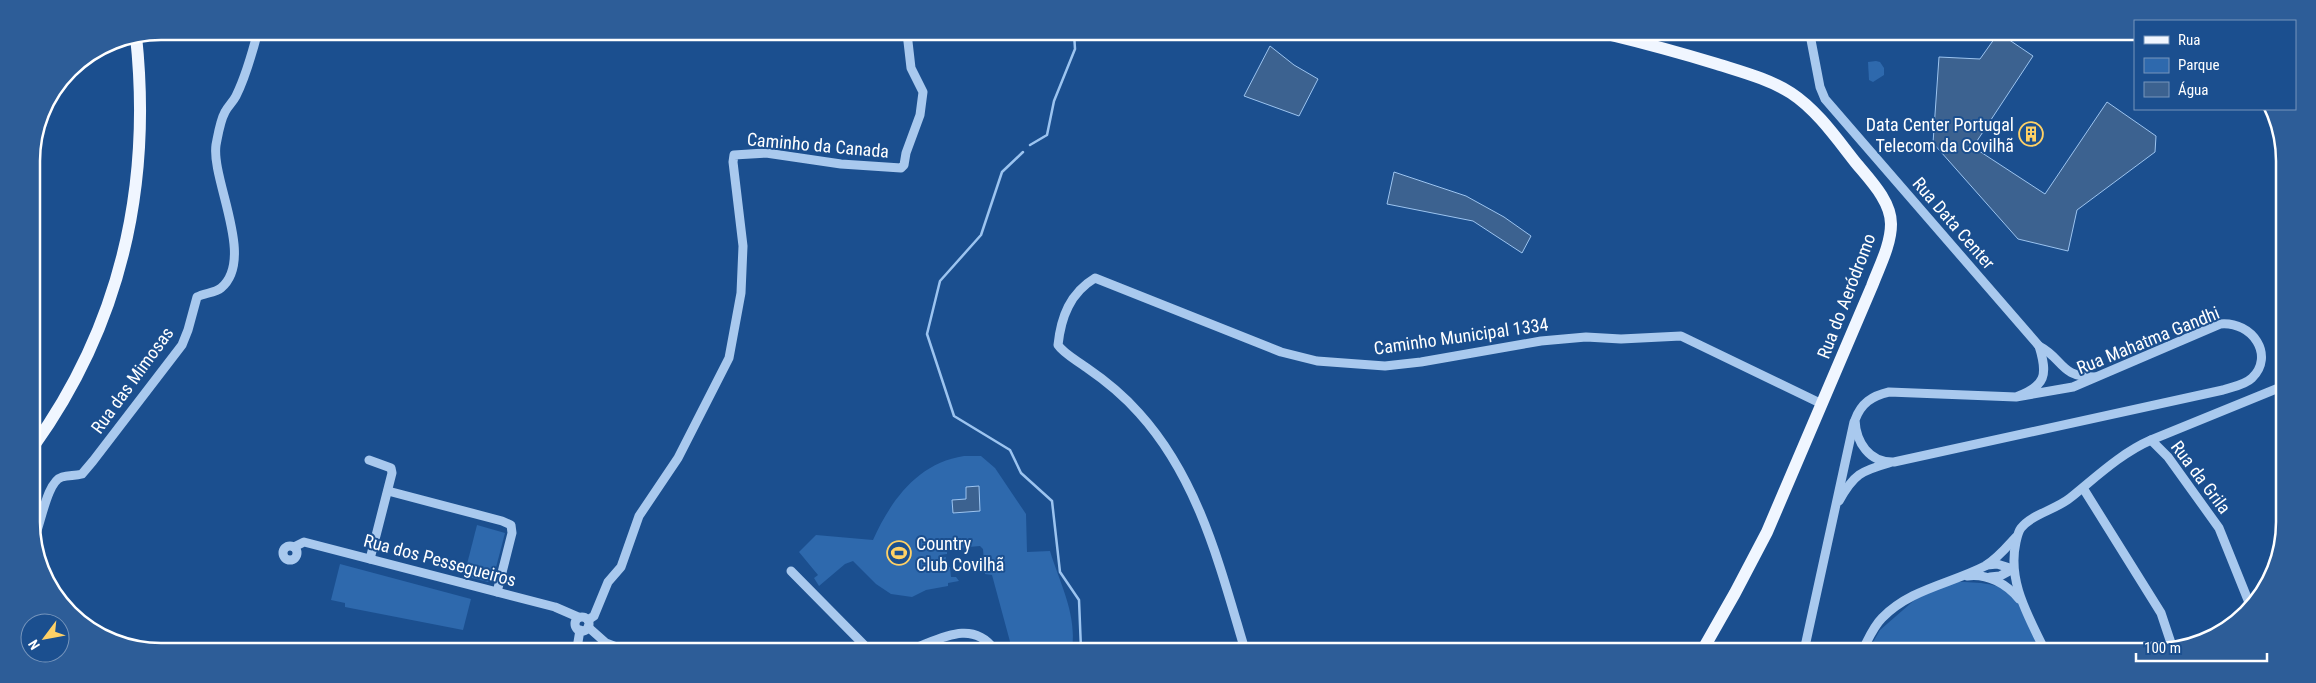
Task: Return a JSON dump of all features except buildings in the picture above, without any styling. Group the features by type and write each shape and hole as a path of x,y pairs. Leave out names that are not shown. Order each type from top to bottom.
{"main road":[{"name":"Rua do Aeródromo","path":"1632,40 1733,69 1764,80 1791,93 1838,140 1881,195 1891,223 1888,241 1872,286 1767,532 1707,643"},
{"path":"40,436 56,413 84,364 103,319 121,266 132,218 139,169 142,115 137,43"},
{"path":"40,426 57,401 84,350 109,287 120,250 132,187 136,134 131,44"}],"street":[{"name":"Rua das Mimosas","path":"40,524 50,488 62,477 82,474 93,461 182,345 197,297 219,290 225,284 232,270 233,226 216,163 216,147 224,112 235,98 248,70 256,40"},
{"name":"Caminho da Canada","path":"585,626 594,616 608,582 621,567 639,516 678,458 730,358 739,311 743,246 732,162 734,155 766,153 841,164 902,168 920,115 923,92 911,68 908,40"},
{"name":"Rua Data Center","path":"1811,40 1820,87 1825,99 2039,346 2069,372 2083,377 2098,377"},
{"name":"Caminho Municipal 1334","path":"1243,643 1196,503 1176,461 1159,436 1137,410 1112,386 1058,345 1060,325 1067,307 1076,293 1095,278 1281,352 1317,361 1385,366 1421,362 1513,344 1586,336 1621,339 1682,336 1822,404"},
{"name":"Rua Mahatma Gandhi","path":"1806,643 1855,420 1865,403 1875,395 1888,392 2016,397 2074,387 2220,324 2232,323 2244,327 2254,335 2259,346 2258,371 2251,379 2223,390 1864,470 1854,476 1838,503"},
{"path":"2016,397 2032,391 2043,378 2044,364 2039,346"},
{"path":"2151,440 2276,389"},
{"path":"1855,420 1858,436 1866,451 1871,456 1890,463"},
{"name":"Rua da Grila","path":"1962,577 1986,565 2002,553 2018,535 2020,529 2029,521 2058,507 2129,452 2151,440 2168,457 2219,528 2248,600"},
{"path":"369,460 391,468 392,473 370,559"},
{"path":"2083,488 2161,613 2170,642"},
{"path":"388,491 511,525 512,533 497,592"},
{"path":"2018,535 2013,569 2021,601 2040,643"},
{"name":"Rua dos Pessegueiros","path":"294,547 304,542 555,607 578,618 584,617 585,626"},
{"path":"1986,565 1997,564 2013,569"},
{"path":"1988,577 2000,576 2013,569"},
{"path":"791,571 862,643"},
{"path":"1867,643 1882,618 1893,609 1929,587 1962,577 1975,574 1988,577 2006,586 2021,601"},
{"path":"578,618 575,626 585,626 606,643"},
{"path":"579,643 585,626"},
{"path":"938,643 959,633 972,633 982,636 988,643"}],"green space":[{"path":"1868,62 1880,62 1884,68 1884,75 1873,82 1869,80"},
{"name":"Country Club Covilhã","path":"964,456 981,456 995,468 1026,514 1027,552 1050,551 1070,611 1072,643 1010,643 992,575 985,574 983,549 980,546 947,549 947,554 940,555 940,558 946,557 945,568 950,567 951,577 956,577 959,581 948,583 948,586 926,590 912,597 891,594 876,584 853,561 845,564 819,586 814,578 818,575 799,552 816,535 873,540 888,511 908,486 933,466"},
{"path":"477,525 505,533 493,579 488,582 464,576"},
{"path":"340,564 471,599 463,630 345,607 345,603 331,600"},
{"path":"1954,582 2001,587 2017,599 2039,643 1873,643 1880,630 1918,597"}],"water":[{"path":"1993,40 2009,40 2033,56 1973,147 2045,194 2107,102 2156,136 2155,152 2077,210 2068,251 2018,239 1933,143 1939,57 1980,59"},
{"path":"1270,46 1294,65 1318,79 1299,116 1244,96"},
{"path":"1394,172 1466,196 1504,217 1531,236 1522,253 1473,221 1387,204"},
{"path":"979,486 980,511 953,513 952,500 966,499 966,487"}],"waterway":[{"path":"1030,145 1047,135 1054,101 1075,49 1074,40"},
{"path":"1023,152 1002,172 981,235 940,281 927,334 954,416 1010,450 1021,473 1052,501 1060,572 1079,600 1081,643"}],"place":[{"name":"Data Center Portugal Telecom da Covilhã","path":"2031,134"},
{"name":"Country Club Covilhã","path":"899,553"}]}
